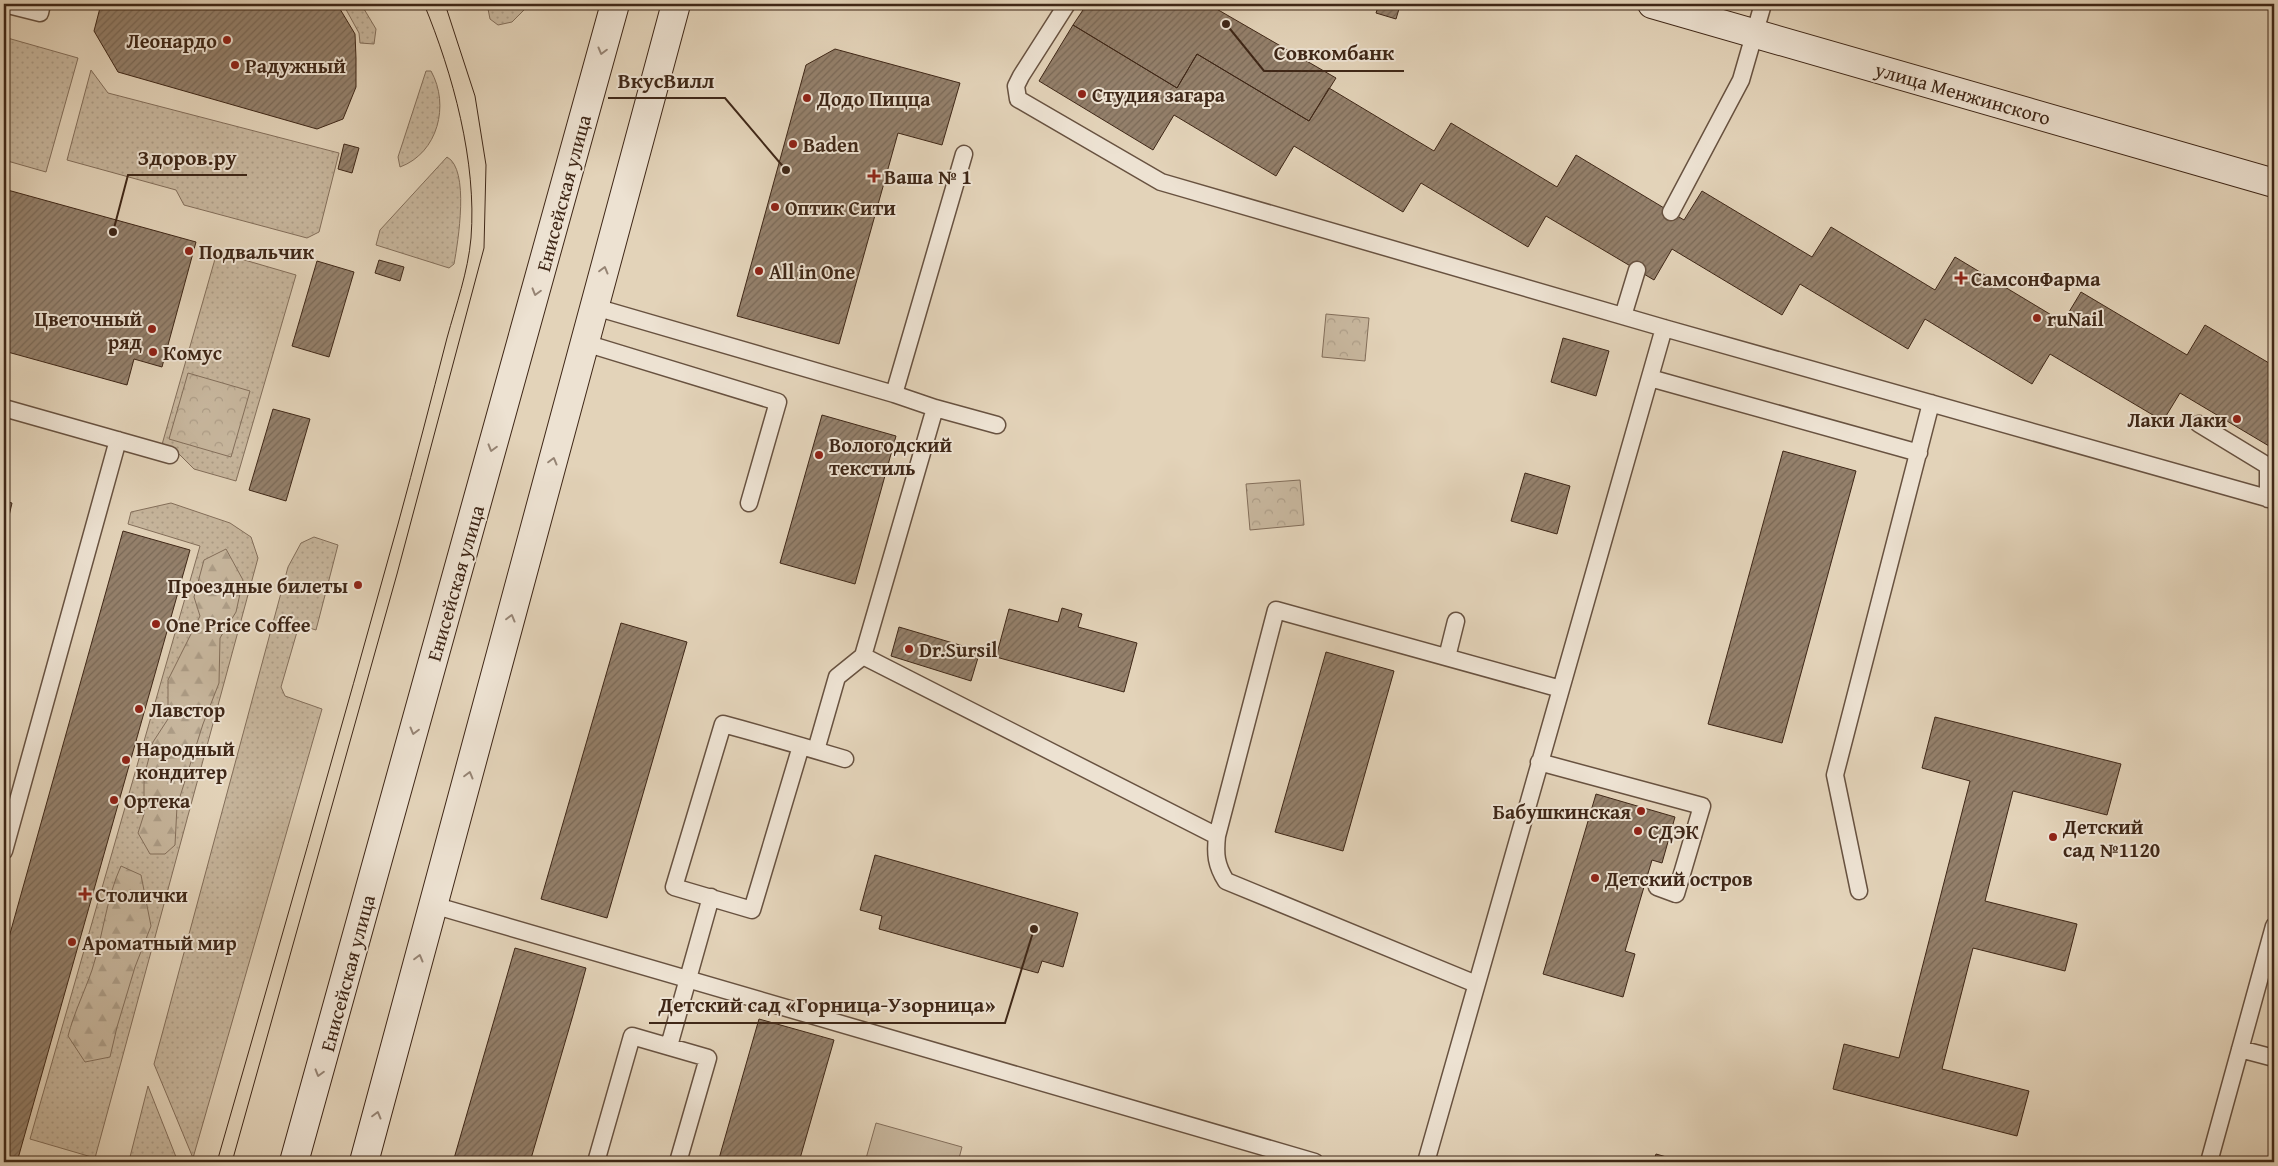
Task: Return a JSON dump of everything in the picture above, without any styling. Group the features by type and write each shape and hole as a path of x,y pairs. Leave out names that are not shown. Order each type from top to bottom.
{"main road":[{"name":"Енисейская улица","path":"294,1162 615,4"},
{"path":"364,1162 676,4"},
{"name":"улица Менжинского","path":"1652,4 2274,183"}],"lane":[{"path":"4,4 40,13 42,4"},
{"path":"1066,4 1021,76 1016,86 1018,99 1161,182 1664,328 2271,499 2268,466 2199,424"},
{"path":"1671,212 1742,80 1764,4"},
{"path":"894,394 964,154"},
{"path":"1623,316 1637,270"},
{"path":"594,307 894,394 997,426"},
{"path":"1426,1162 1664,328"},
{"path":"585,344 778,402 749,503"},
{"path":"1650,378 1918,453"},
{"path":"1859,891 1835,775 1931,403"},
{"path":"4,408 170,455"},
{"path":"845,759 808,748 722,724 674,887 752,910 808,748 837,677 863,656 935,408"},
{"path":"4,851 118,440"},
{"path":"1476,984 1226,881 1218,867 1215,852 1217,836 1276,610 1561,689"},
{"path":"1447,657 1456,621"},
{"path":"863,656 1217,836"},
{"path":"1539,762 1702,806 1676,894 1657,887"},
{"path":"669,1046 711,897"},
{"path":"433,905 1315,1162"},
{"path":"2209,1162 2274,926"},
{"path":"596,1162 632,1036 708,1058 678,1162"},
{"path":"2240,1049 2274,1058"}],"green space":[{"path":"343,4 361,4 376,29 374,44 360,43 359,33"},
{"path":"487,4 530,4 512,22 498,25 490,19"},
{"path":"4,37 78,58 46,172 4,160"},
{"path":"91,70 108,93 339,153 319,232 307,238 184,205 176,190 67,160"},
{"path":"426,71 431,71 437,84 440,98 440,113 437,126 432,139 424,151 400,167 398,157"},
{"path":"447,157 454,164 460,190 460,224 454,264 449,268 376,245 380,230"},
{"path":"217,252 296,275 236,481 194,469 177,452 161,448"},
{"path":"1326,314 1369,318 1365,361 1322,357"},
{"path":"188,373 250,391 231,457 169,439"},
{"path":"1300,480 1304,525 1250,530 1246,484"},
{"path":"171,503 230,523 251,537 258,558 95,1158 30,1139 200,546 128,524 131,512"},
{"path":"314,537 338,545 316,630 299,625 281,687 285,696 322,709 193,1158 154,1064 288,567 301,543"},
{"path":"226,549 243,580 236,612 220,638 219,683 203,724 177,806 175,845 165,854 150,854 138,833 144,814 144,777 153,742 168,719 168,680 200,616 194,597 204,560"},
{"path":"121,866 141,875 151,926 135,967 110,1057 85,1062 68,1036 92,970 108,904"},
{"path":"148,1086 178,1162 129,1161"},
{"path":"876,1123 962,1147 958,1162 865,1162"}],"building":[{"name":"Радужный","path":"101,4 337,4 355,34 356,87 343,119 317,129 118,72 94,31"},
{"path":"1087,4 1208,4 1336,78 1309,121 1197,54 1177,88 1073,25"},
{"path":"1379,4 1399,9 1396,19 1376,13"},
{"path":"1073,25 1177,88 1197,54 1309,121 1329,88 1434,151 1451,123 1557,187 1576,155 1684,220 1702,191 1812,257 1831,227 1935,290 1955,257 2063,322 2081,292 2187,355 2205,325 2274,366 2274,449 2180,393 2163,421 2050,354 2032,384 1925,319 1908,349 1800,284 1782,315 1672,249 1654,280 1546,216 1528,247 1421,183 1403,212 1294,146 1276,176 1174,115 1153,150 1039,81"},
{"path":"835,49 960,83 942,145 898,133 839,344 737,316 806,65"},
{"path":"344,144 359,148 352,173 338,169"},
{"path":"4,189 196,242 162,367 134,359 127,385 4,351"},
{"path":"379,260 404,267 400,281 375,273"},
{"path":"317,261 354,272 329,357 292,346"},
{"path":"1563,338 1609,351 1596,396 1551,382"},
{"path":"273,409 310,419 286,501 249,490"},
{"path":"822,415 896,436 855,584 780,563"},
{"path":"1783,451 1856,471 1782,743 1708,724"},
{"path":"1525,473 1570,486 1557,534 1511,521"},
{"path":"4,501 12,503 4,538"},
{"path":"123,531 190,550 17,1162 4,1162 4,955"},
{"path":"1062,608 1082,614 1078,627 1137,643 1124,692 996,657 1009,609 1058,622"},
{"path":"621,623 687,642 607,918 541,899"},
{"path":"899,627 980,651 971,681 891,656"},
{"path":"1326,652 1394,671 1343,851 1275,832"},
{"path":"1935,717 2121,764 2107,815 2013,791 1985,901 2077,924 2065,971 1973,948 1942,1069 2029,1091 2017,1136 1833,1089 1844,1044 1899,1058 1970,781 1922,768"},
{"path":"1596,794 1675,817 1662,863 1652,860 1625,951 1635,954 1623,997 1543,974"},
{"path":"875,855 1078,913 1063,967 1042,961 1038,973 879,929 882,916 860,910"},
{"path":"515,948 586,968 573,1015 530,1162 453,1162"},
{"path":"759,1019 834,1040 799,1162 718,1162"},
{"path":"1656,1154 1684,1162 1653,1162"}],"tram line":[{"path":"217,1162 376,604 467,263 471,238 472,209 466,149 453,89 435,31 424,4"},
{"path":"232,1162 397,574 484,248 486,165 475,96 445,4"}],"place":[{"name":"Совкомбанк","path":"1226,24"},
{"name":"Леонардо","path":"227,40"},
{"name":"Радужный","path":"235,65"},
{"name":"Студия загара","path":"1082,94"},
{"name":"Додо Пицца","path":"807,98"},
{"name":"Baden","path":"793,144"},
{"name":"ВкусВилл","path":"786,170"},
{"name":"Ваша № 1","path":"874,176"},
{"name":"Оптик Сити","path":"775,207"},
{"name":"Здоров.ру","path":"113,232"},
{"name":"Подвальчик","path":"189,251"},
{"name":"All in One","path":"759,271"},
{"name":"СамсонФарма","path":"1961,278"},
{"name":"ruNail","path":"2037,318"},
{"name":"Цветочный ряд","path":"152,329"},
{"name":"Комус","path":"153,352"},
{"name":"Лаки Лаки","path":"2237,419"},
{"name":"Вологодский текстиль","path":"819,455"},
{"name":"Проездные билеты","path":"358,585"},
{"name":"One Price Coffee","path":"156,624"},
{"name":"Dr.Sursil","path":"909,649"},
{"name":"Лавстор","path":"139,709"},
{"name":"Народный кондитер","path":"126,760"},
{"name":"Ортека","path":"114,800"},
{"name":"Бабушкинская","path":"1641,811"},
{"name":"СДЭК","path":"1638,831"},
{"name":"Детский сад №1120","path":"2053,837"},
{"name":"Детский остров","path":"1595,878"},
{"name":"Столички","path":"85,894"},
{"name":"Детский сад «Горница-Узорница»","path":"1034,929"},
{"name":"Ароматный мир","path":"72,942"}]}
